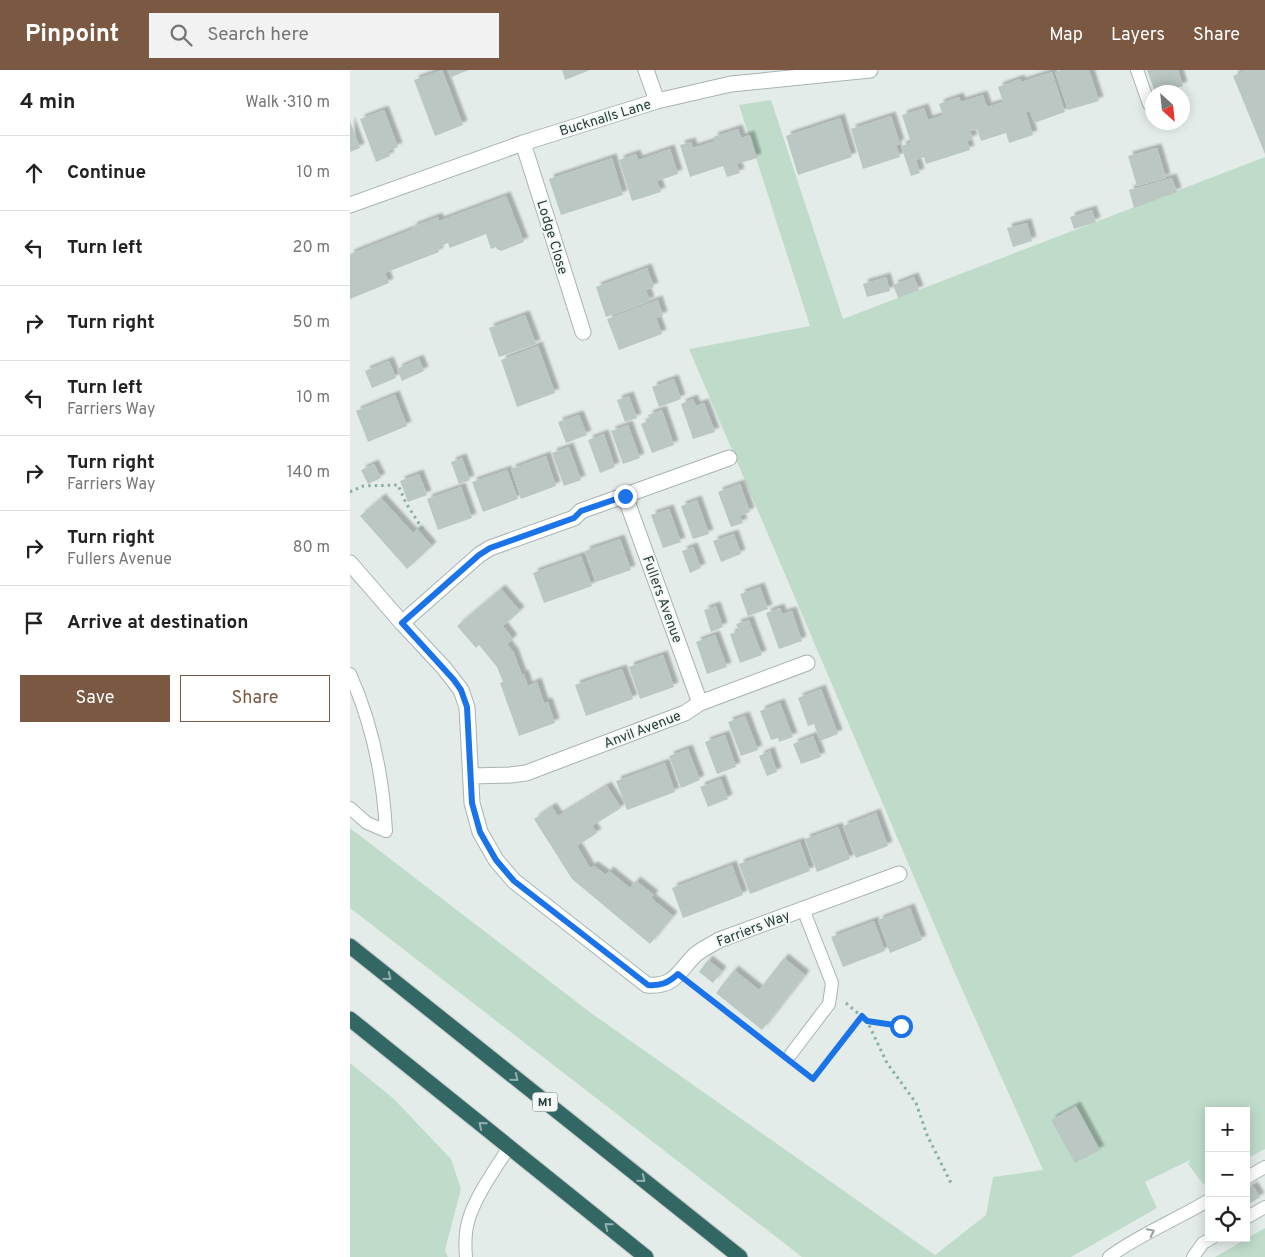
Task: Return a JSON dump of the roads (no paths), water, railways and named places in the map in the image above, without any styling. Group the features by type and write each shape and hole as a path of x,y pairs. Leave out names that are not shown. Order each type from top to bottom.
{"highway":[{"name":"M1","path":"350,946 740,1257"},
{"path":"350,1019 646,1257"}],"street":[{"path":"646,70 657,101"},
{"name":"Bucknalls Lane","path":"350,205 524,143 657,101 731,84 870,70"},
{"name":"Lodge Close","path":"524,143 583,332"},
{"path":"402,623 479,555 490,548 574,518 581,511 729,458"},
{"name":"Fullers Avenue","path":"625,496 700,703"},
{"name":"Farriers Way","path":"350,563 444,668 461,690 467,707 472,803 480,832 496,860 514,881 648,985 660,986 669,982 697,953 719,940 899,874"},
{"name":"Anvil Avenue","path":"471,776 526,773 686,713 700,703 807,663"}],"lane":[{"path":"1137,70 1145,93"},
{"path":"350,674 369,720 384,793 386,831 367,823 350,808"},
{"path":"787,1054 829,1004 832,983 803,909"},
{"path":"466,1257 465,1242 468,1222 477,1202 509,1147"},
{"path":"1250,1176 1265,1167"},
{"path":"1109,1257 1129,1242 1183,1216 1205,1202"},
{"path":"1250,1216 1265,1208"},
{"path":"1193,1257 1205,1242"}]}
